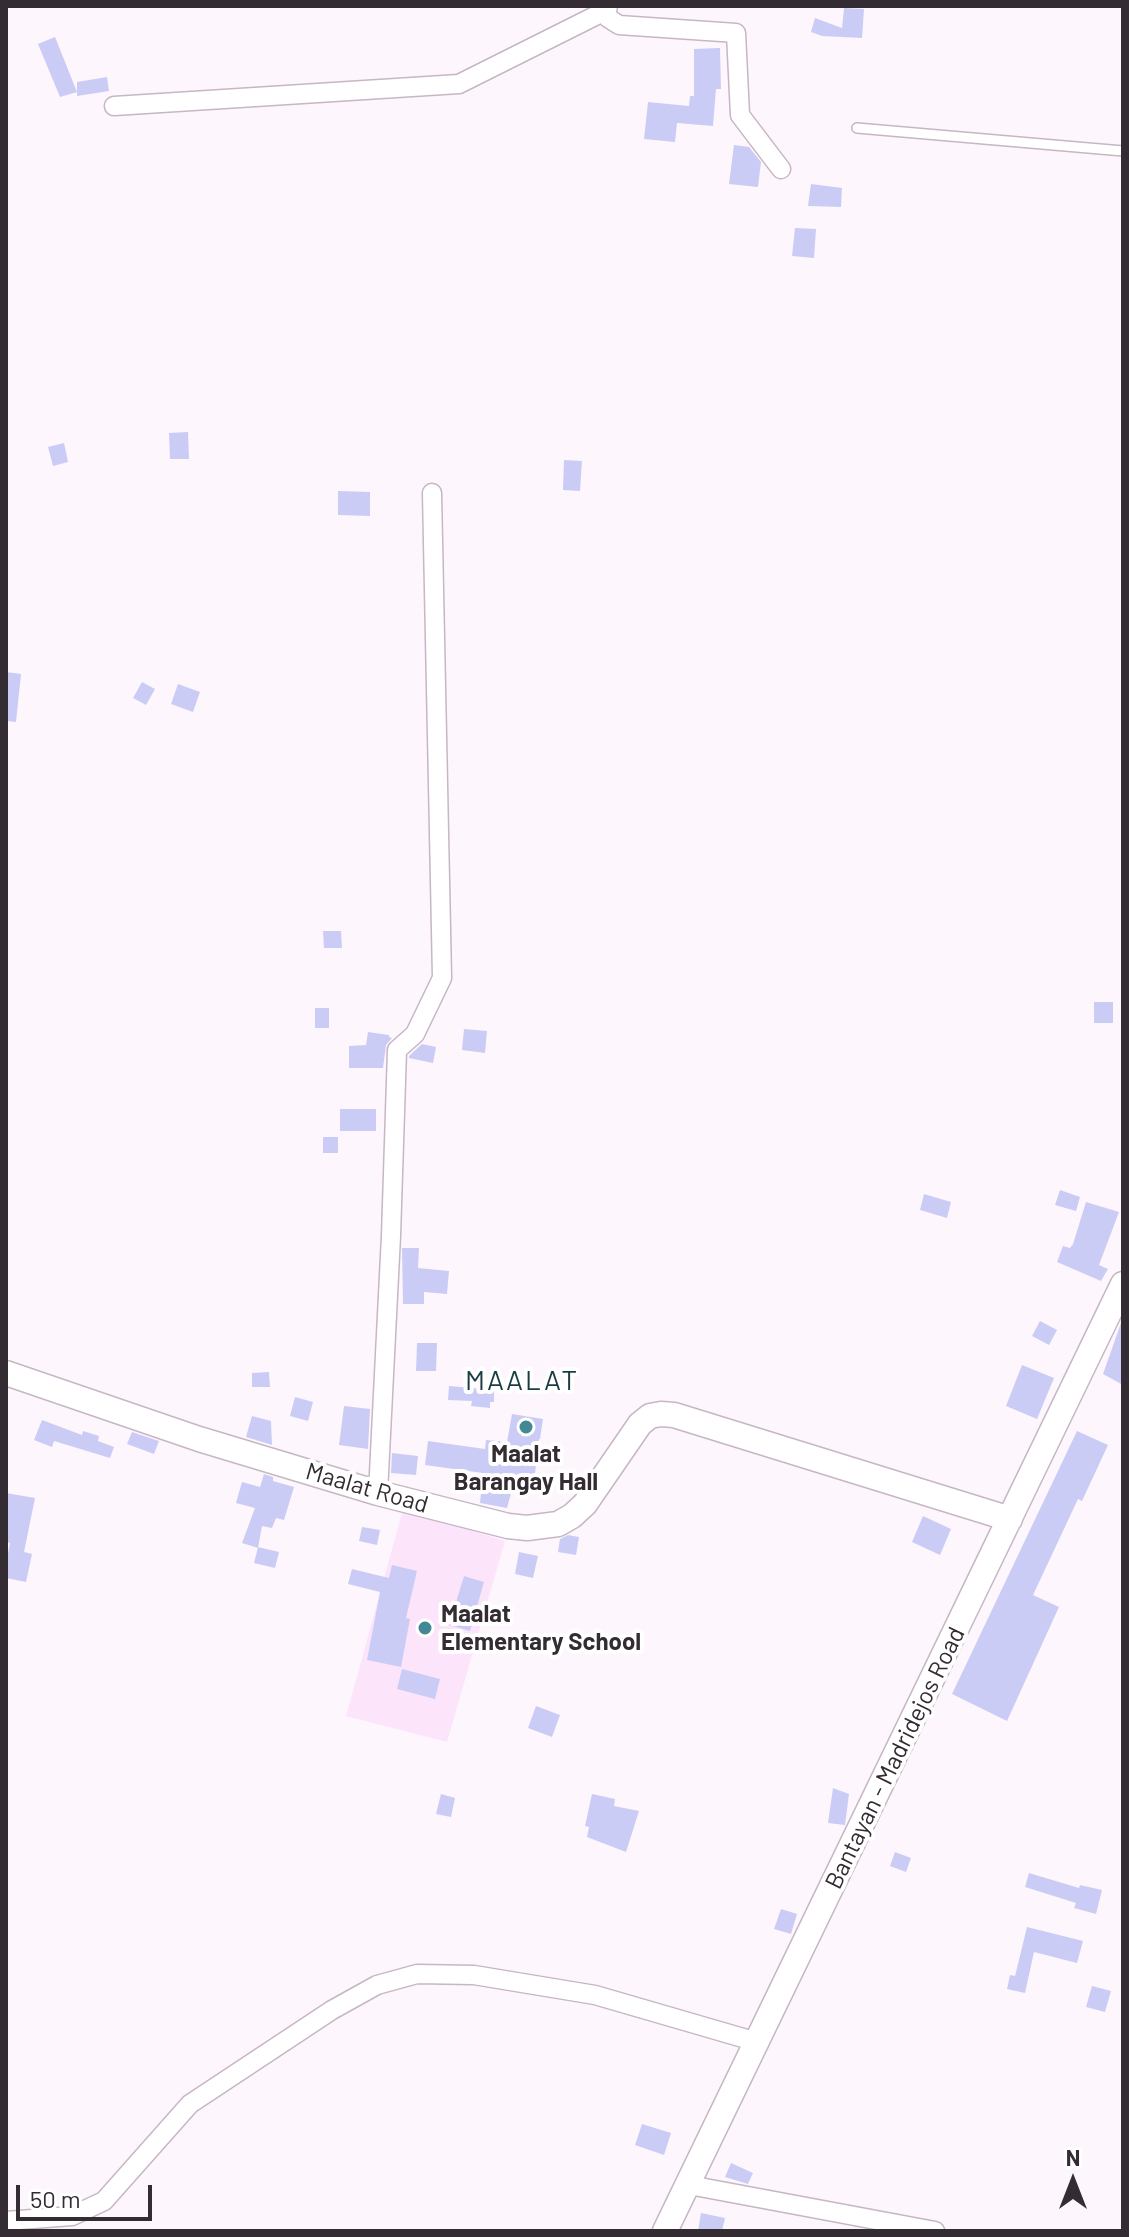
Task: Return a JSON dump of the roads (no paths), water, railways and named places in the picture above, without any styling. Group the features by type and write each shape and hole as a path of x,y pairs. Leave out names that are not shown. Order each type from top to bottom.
{"street":[{"path":"114,106 459,84 608,8 608,18 619,25 736,33 740,115 781,169"},
{"path":"378,1493 397,1050 415,1034 442,978 432,493"},
{"name":"Bantayan - Madridejos Road","path":"665,2231 1123,1287"},
{"name":"Maalat Road","path":"6,1373 199,1439 378,1493 508,1526 527,1528 558,1524 572,1516 585,1504 640,1424 650,1416 661,1414 674,1415 1010,1519"},
{"path":"6,2221 72,2216 104,2201 190,2104 332,2010 377,1985 417,1974 474,1975 595,1995 757,2042"},
{"path":"689,2185 935,2231"}],"lane":[{"path":"857,128 1123,151"}],"place":[{"name":"Maalat Barangay Hall","path":"526,1427"},
{"name":"Maalat Elementary School","path":"425,1628"}],"district":[{"name":"MAALAT","path":"522,1381"}]}
